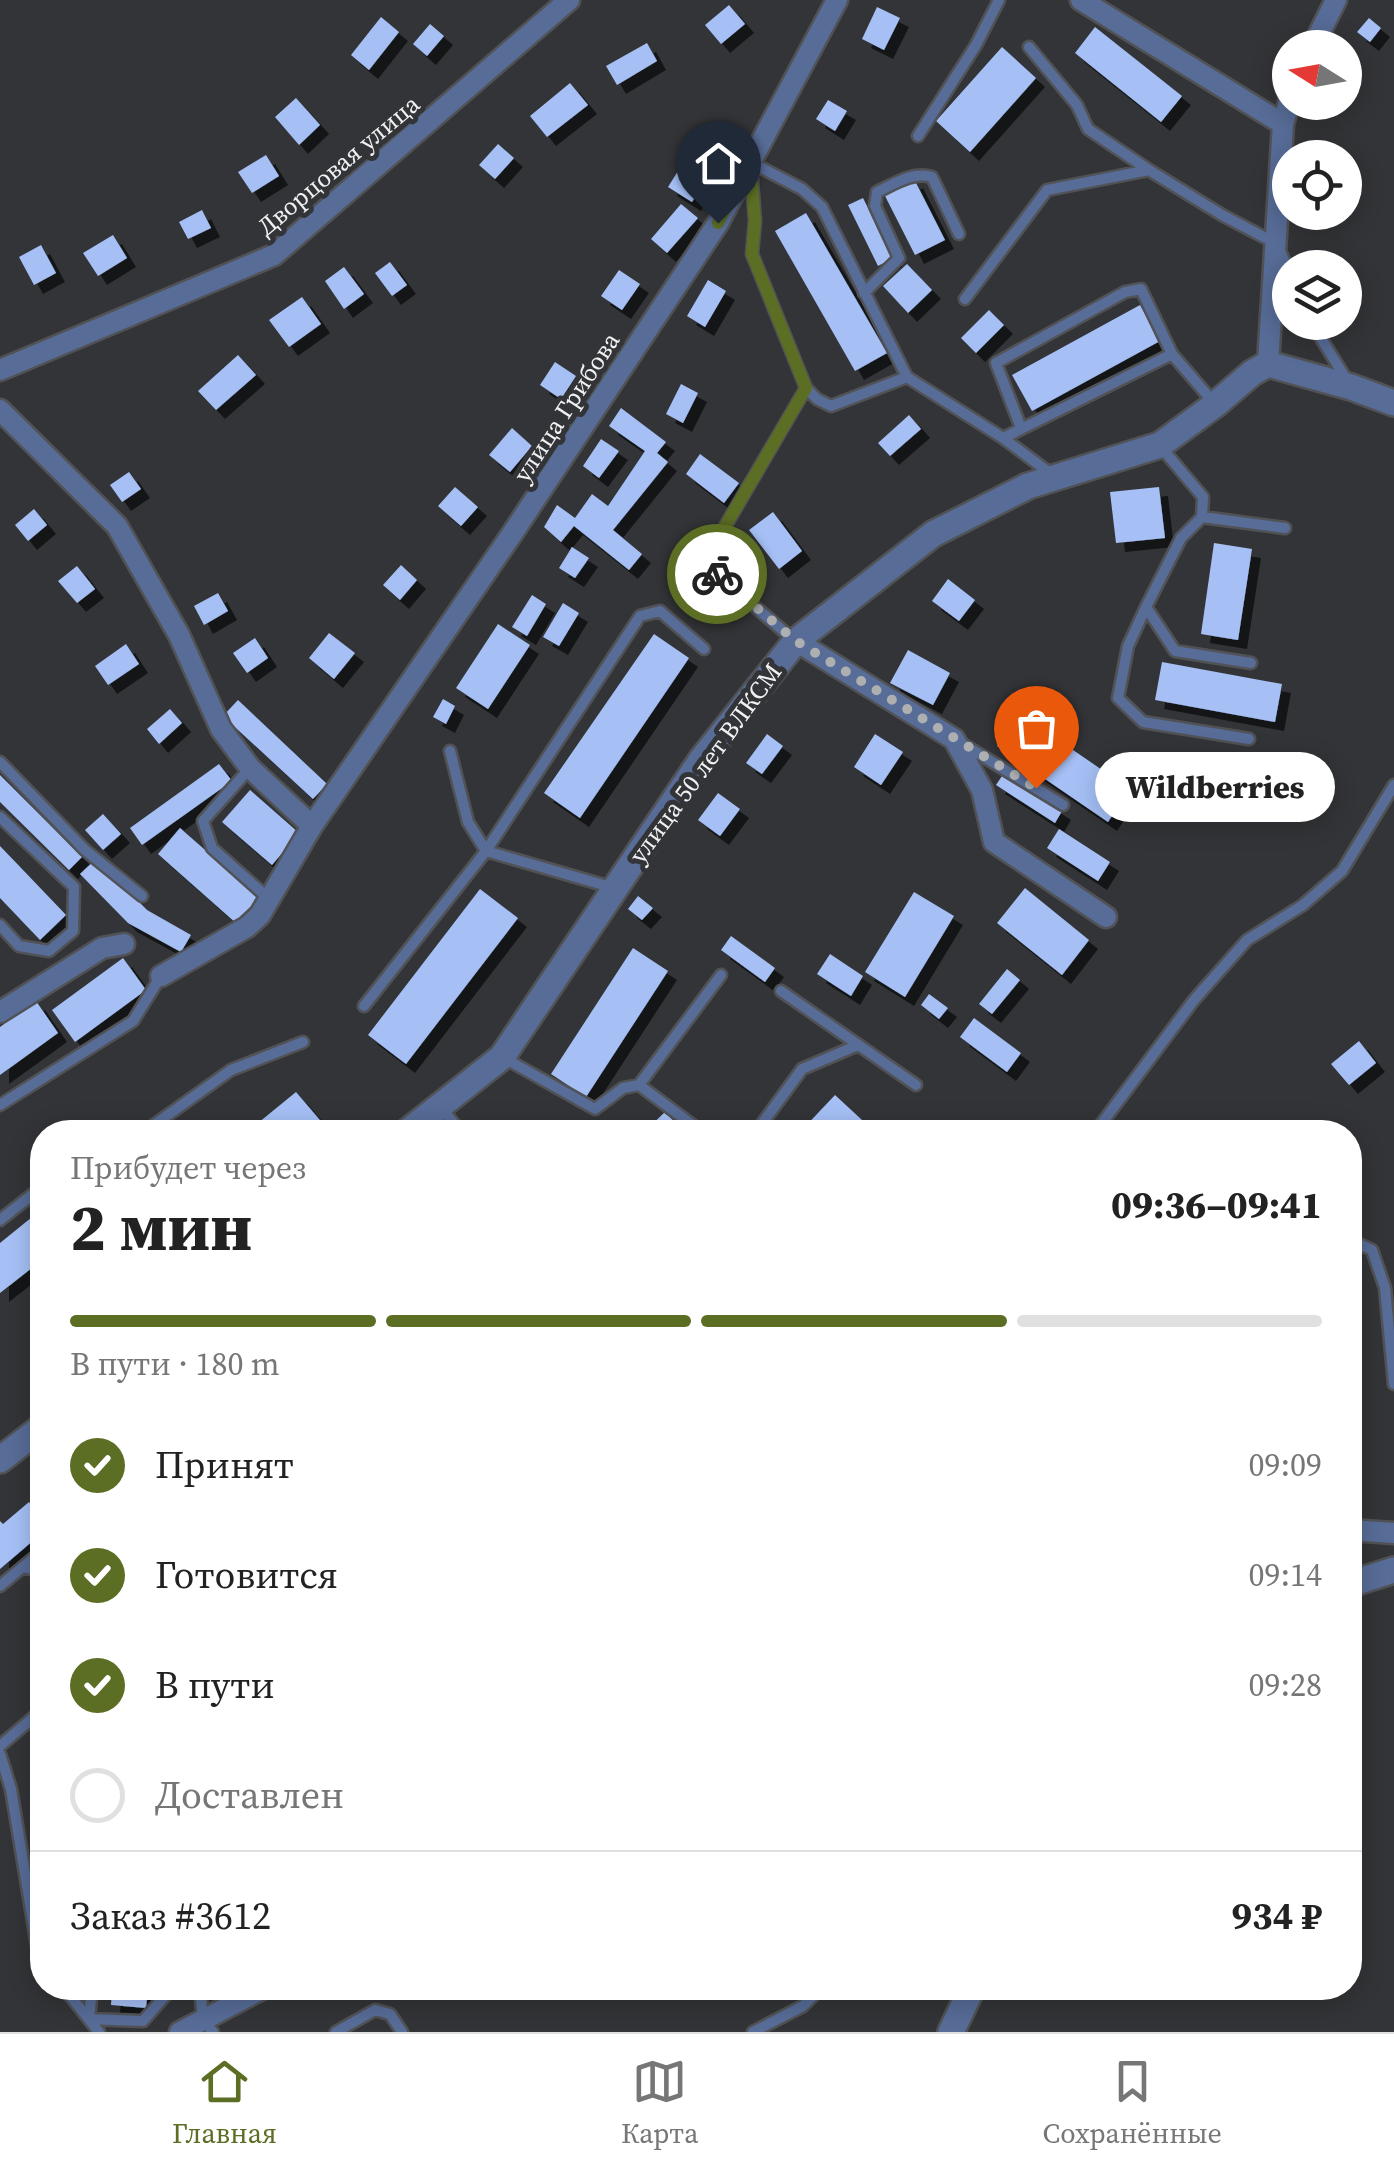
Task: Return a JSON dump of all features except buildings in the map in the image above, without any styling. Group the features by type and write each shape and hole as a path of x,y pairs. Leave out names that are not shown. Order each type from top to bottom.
{"street":[{"name":"Дворцовая улица","path":"0,370 274,255 569,0"},
{"name":"улица Грибова","path":"161,976 260,915 312,826 708,239 837,0"},
{"path":"1081,0 1284,124"},
{"path":"1321,30 1336,0"},
{"path":"1285,120 1268,364 1394,403"},
{"name":"улица 50 лет ВЛКСМ","path":"424,1120 502,1057 702,759 796,641 933,534 1054,476 1160,445 1268,364"},
{"path":"0,410 116,526 179,635 221,729 250,768 312,826"},
{"path":"796,641 954,738 982,790 994,842 1106,917"},
{"path":"0,1012 102,948 124,944"},
{"path":"0,1460 30,1440"},
{"path":"1362,1531 1394,1533"},
{"path":"1362,1580 1394,1570"},
{"path":"180,2032 204,2028 246,2000"},
{"path":"950,2032 966,2000"}],"lane":[{"path":"918,136 976,46 1000,0"},
{"path":"1029,48 1077,105 1088,129 1222,216 1277,244 1280,250"},
{"path":"750,162 802,189 822,207 907,377 1003,438 1054,476"},
{"path":"750,162 755,221 752,254 806,388 830,406 907,377"},
{"path":"966,299 1047,190 1150,170"},
{"path":"864,293 899,258 875,206 877,192 903,180 925,174 932,177 959,234"},
{"path":"1021,428 996,363 1125,292 1141,290 1172,354 1216,404"},
{"path":"1322,340 1351,387"},
{"path":"1003,438 1172,354"},
{"path":"796,641 711,569 706,559 806,388"},
{"path":"1160,445 1203,497 1202,518 1181,538 1146,607 1128,646 1118,698 1143,722 1249,739"},
{"path":"1202,518 1284,528"},
{"path":"1146,607 1176,651 1252,663"},
{"path":"364,1006 486,851 640,616 660,611 704,649"},
{"path":"954,738 1062,805"},
{"path":"450,750 468,822 486,851 615,888"},
{"path":"0,762 85,850 142,896"},
{"path":"250,768 203,822 212,848 268,898"},
{"path":"1103,1120 1194,1000 1247,940 1304,905 1342,872 1394,785"},
{"path":"0,818 74,887 73,931 49,951 19,946 0,925"},
{"path":"502,1057 595,1108 624,1088 639,1085 721,975"},
{"path":"0,1104 133,1021 161,976"},
{"path":"781,991 916,1085"},
{"path":"161,1120 230,1070 303,1042"},
{"path":"765,1120 802,1070 858,1044"},
{"path":"639,1085 686,1120"},
{"path":"441,1108 452,1120"},
{"path":"0,1220 30,1197"},
{"path":"1362,1245 1372,1250 1384,1288 1394,1384"},
{"path":"0,1586 30,1561"},
{"path":"23,1567 30,1569"},
{"path":"0,1746 30,1720"},
{"path":"0,1754 10,1789 30,1905"},
{"path":"74,2000 99,2032"},
{"path":"90,2019 91,2000"},
{"path":"90,2019 143,2020 161,2000"},
{"path":"201,2000 204,2028"},
{"path":"802,2000 803,2006"},
{"path":"753,2032 809,2000"},
{"path":"336,2032 376,2010 390,2014 402,2032"}],"way so far":[{"path":"717,574 796,641 1036,788"}],"place":[{"name":"Wildberries","path":"1036,788"}],"route":[{"path":"717,574 706,559 806,388 752,254 755,221 750,162 718,223"}]}
